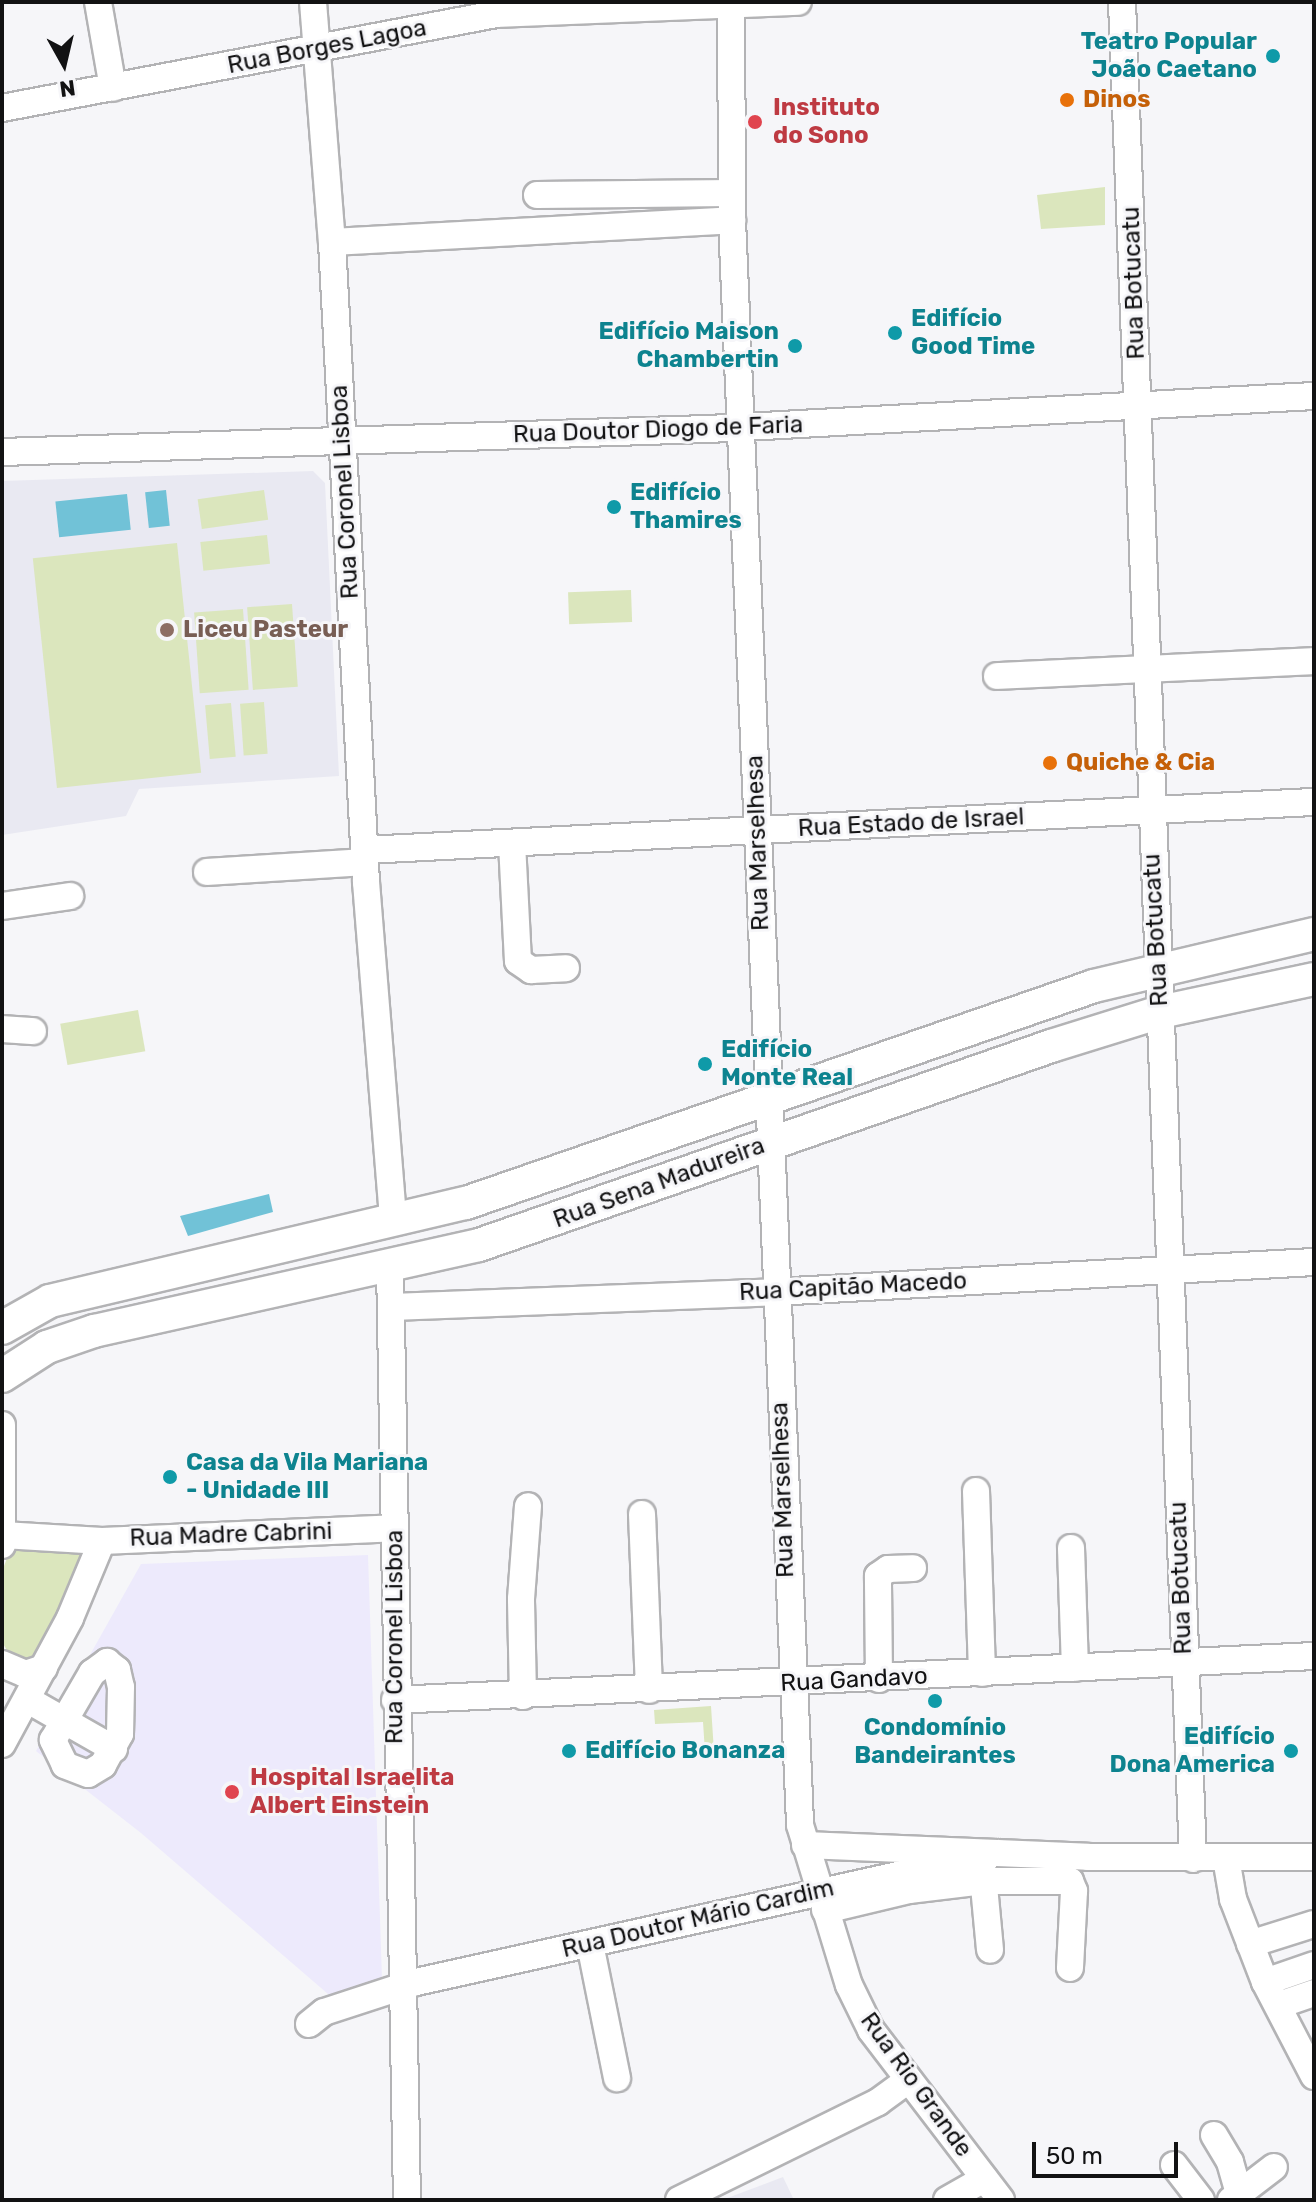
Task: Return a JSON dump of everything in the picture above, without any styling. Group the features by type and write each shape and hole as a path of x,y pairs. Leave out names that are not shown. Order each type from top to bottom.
{"main road":[{"name":"Rua Sena Madureira","path":"2,1328 50,1301 393,1221 543,1180 766,1097 1158,968 1314,934"},
{"name":"Rua Sena Madureira","path":"2,1376 47,1347 94,1331 390,1265 536,1228 768,1144 1160,1012 1314,979"}],"street":[{"path":"98,2 113,88"},
{"name":"Rua Coronel Lisboa","path":"313,2 320,49 343,442 365,856 372,1096 393,1221"},
{"name":"Rua Borges Lagoa","path":"2,108 320,49 480,10 798,2"},
{"name":"Rua Botucatu","path":"1122,2 1139,406 1144,671 1193,1859"},
{"name":"Rua Marselhesa","path":"731,4 732,220 790,1683"},
{"path":"537,195 732,193"},
{"path":"332,242 732,220"},
{"name":"Rua Doutor Diogo de Faria","path":"2,452 741,427 1314,396"},
{"path":"997,676 1314,661"},
{"name":"Rua Estado de Israel","path":"207,872 512,843 1314,802"},
{"path":"512,843 518,961 531,970 566,968"},
{"path":"2,906 70,896"},
{"path":"2,1029 33,1031"},
{"name":"Rua Capitão Macedo","path":"392,1307 775,1292 1314,1262"},
{"name":"Rua Coronel Lisboa","path":"390,1265 400,1988 407,2200"},
{"path":"2,1425 2,1545"},
{"path":"976,1491 982,1673"},
{"path":"523,1696 521,1599 528,1506"},
{"path":"642,1514 649,1690"},
{"name":"Rua Madre Cabrini","path":"2,1744 44,1668 102,1541 394,1528"},
{"path":"3,1535 102,1541"},
{"path":"1071,1548 1075,1668"},
{"path":"879,1679 878,1576 888,1569 913,1568"},
{"name":"Rua Gandavo","path":"395,1700 1314,1656"},
{"path":"107,1662 117,1670 124,1704 114,1749 88,1774 65,1765 53,1748 64,1719 92,1673 107,1662"},
{"path":"2,1664 25,1674 44,1668"},
{"name":"Rua Rio Grande","path":"790,1683 805,1845 859,2007 907,2081 1001,2200"},
{"path":"28,1700 114,1749"},
{"name":"Rua Doutor Mário Cardim","path":"805,1845 985,1860 1314,1857"},
{"path":"1226,1858 1233,1899 1265,1982 1312,2068"},
{"path":"990,1950 985,1860 1070,1881 1070,1968"},
{"name":"Rua Doutor Mário Cardim","path":"309,2024 324,2012 400,1988 590,1944 822,1901 985,1860"},
{"path":"1250,1944 1314,1924"},
{"path":"590,1944 617,2078"},
{"path":"1265,1982 1312,1963"},
{"path":"1279,2005 1314,1993"},
{"path":"679,2200 878,2102 907,2081"},
{"path":"1214,2135 1230,2162 1235,2197 1274,2167"},
{"path":"1174,2165 1201,2200"},
{"path":"947,2200 984,2179"}],"shaded area":[{"name":"Liceu Pasteur","path":"313,471 325,483 339,776 139,789 126,816 2,835 2,481"},
{"name":"Hospital Israelita Albert Einstein","path":"368,1555 382,1979 335,2000 141,1833 36,1751 141,1564"},
{"path":"783,2177 794,2200 722,2200"}],"green space":[{"path":"1105,187 1105,225 1041,229 1037,195"},
{"path":"264,490 268,520 202,529 198,499"},
{"path":"267,535 270,564 203,571 200,542"},
{"path":"177,543 201,773 57,788 33,558"},
{"path":"631,590 632,622 569,624 568,592"},
{"path":"292,604 298,687 253,690 247,607"},
{"path":"243,609 249,690 200,693 194,612"},
{"path":"264,702 268,754 244,756 240,704"},
{"path":"231,703 236,757 210,759 205,705"},
{"path":"138,1010 145,1051 67,1065 60,1024"},
{"path":"11,1548 90,1548 40,1662 14,1662 2,1642 4,1566"},
{"path":"711,1706 714,1752 705,1752 703,1722 655,1724 654,1710"}],"water":[{"path":"166,490 170,526 149,528 145,492"},
{"path":"127,494 131,530 59,537 55,502"},
{"path":"269,1194 273,1212 188,1236 180,1216"}],"place":[{"name":"Teatro Popular João Caetano","path":"1273,56"},
{"name":"Dinos","path":"1067,100"},
{"name":"Instituto do Sono","path":"755,122"},
{"name":"Edifício Good Time","path":"895,333"},
{"name":"Edifício Maison Chambertin","path":"795,346"},
{"name":"Edifício Thamires","path":"614,507"},
{"name":"Liceu Pasteur","path":"167,630"},
{"name":"Quiche & Cia","path":"1050,763"},
{"name":"Edifício Monte Real","path":"705,1064"},
{"name":"Casa da Vila Mariana - Unidade III","path":"170,1477"},
{"name":"Condomínio Bandeirantes","path":"935,1701"},
{"name":"Edifício Bonanza","path":"569,1751"},
{"name":"Edifício Dona America","path":"1291,1751"},
{"name":"Hospital Israelita Albert Einstein","path":"232,1792"}]}
